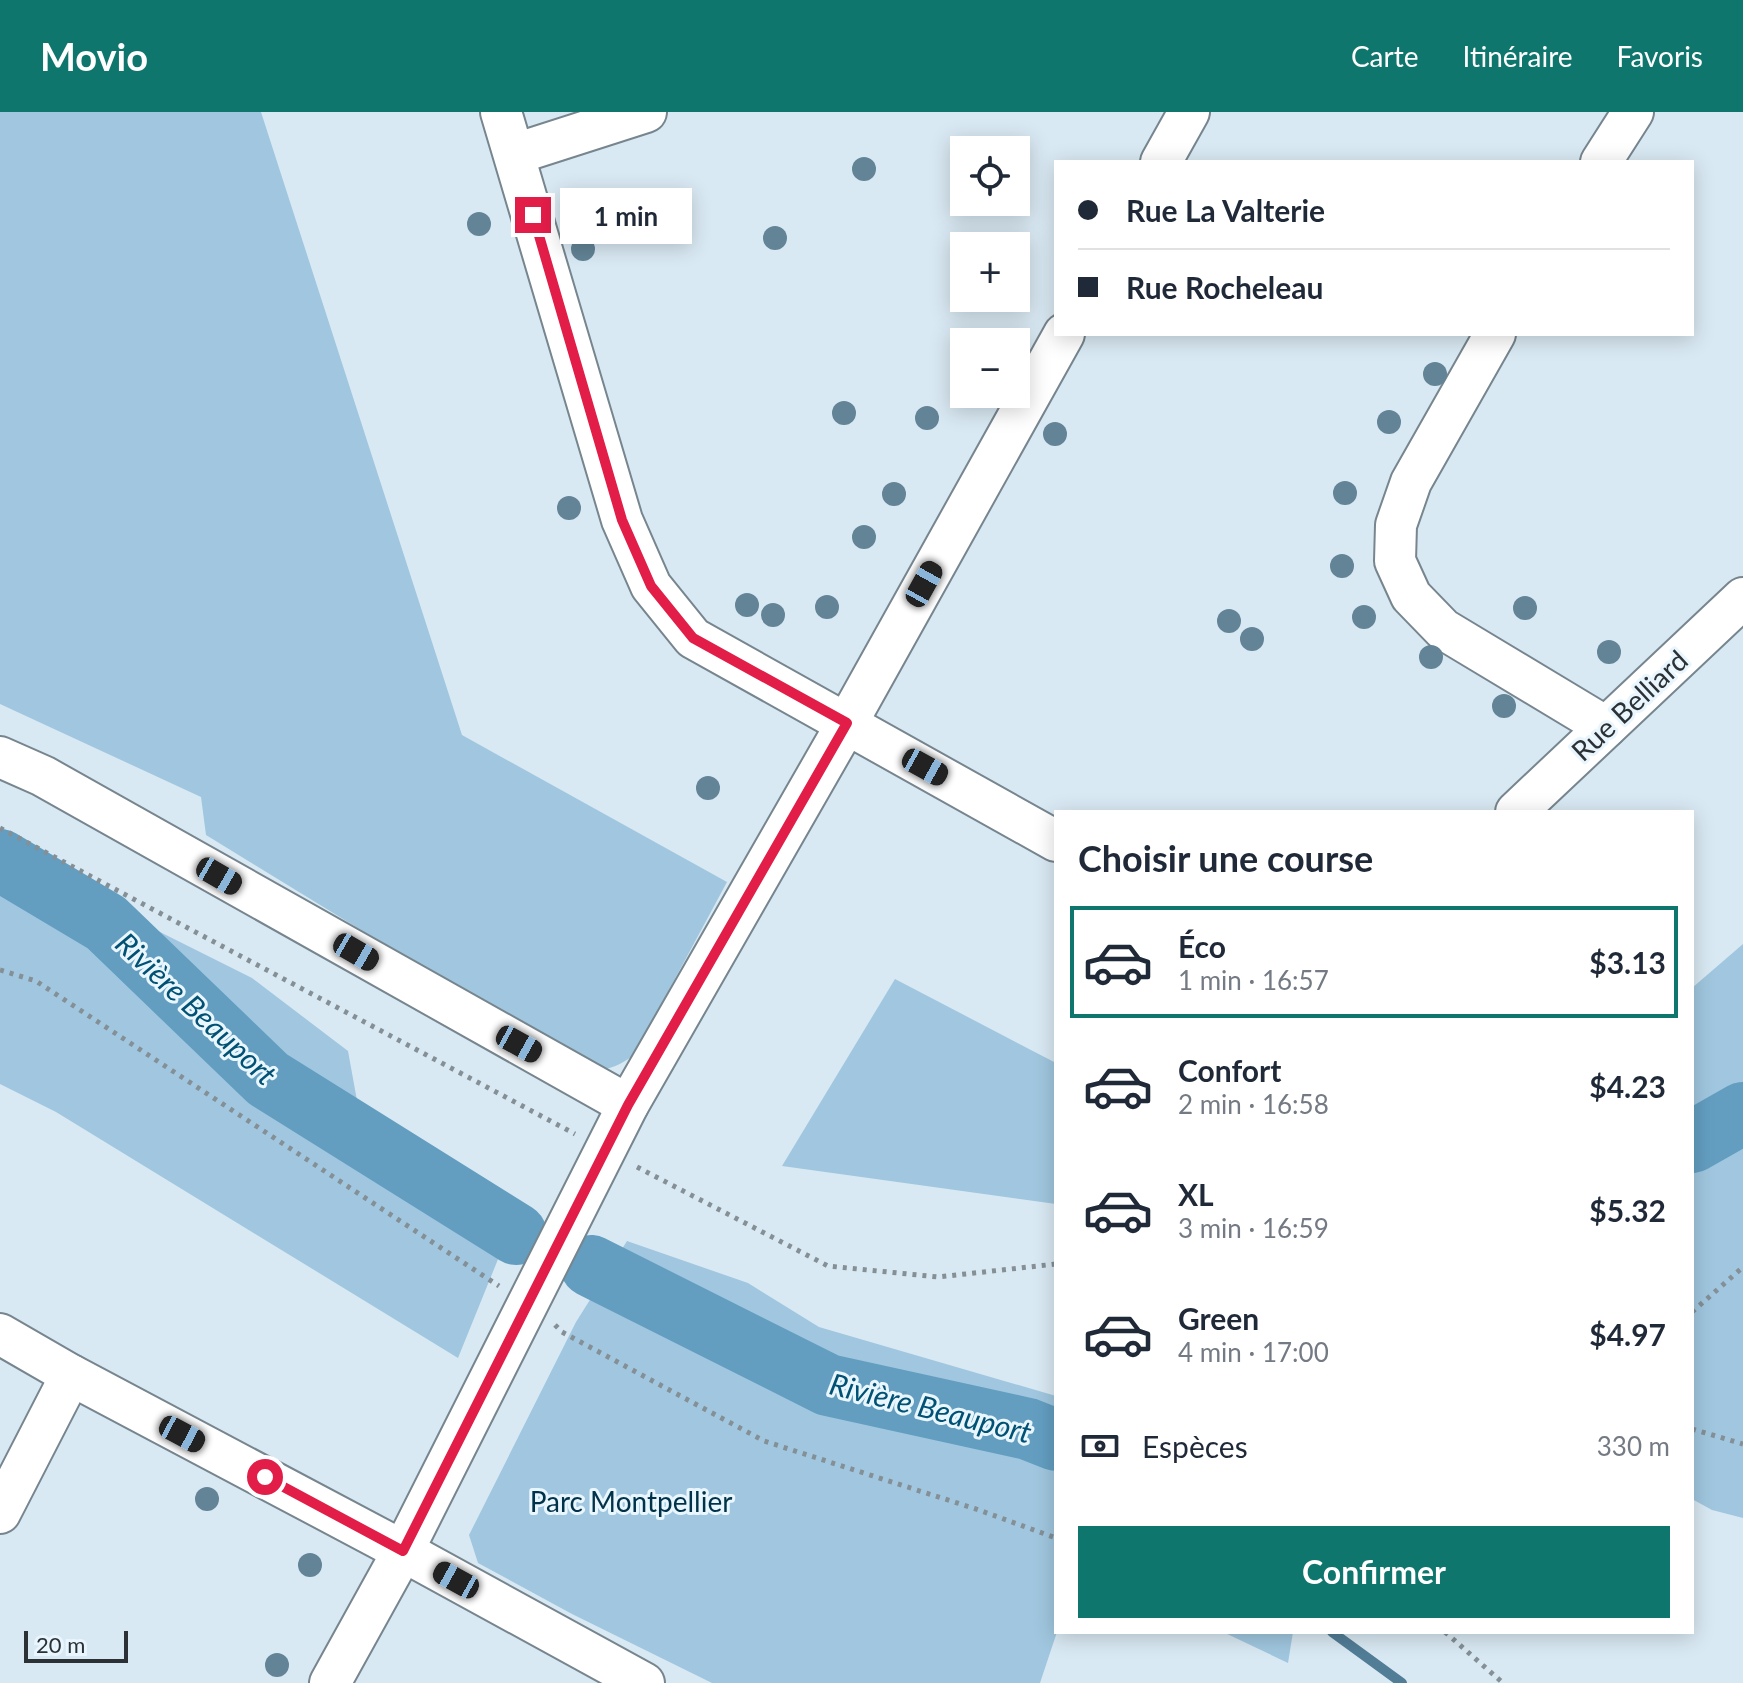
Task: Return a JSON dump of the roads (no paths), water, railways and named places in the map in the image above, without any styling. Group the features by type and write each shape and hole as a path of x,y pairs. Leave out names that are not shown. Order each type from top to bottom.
{"street":[{"path":"501,112 622,520 651,586 693,638 1054,840"},
{"path":"515,154 646,112"},
{"path":"1162,160 1189,112"},
{"path":"1602,160 1633,112"},
{"path":"330,1683 403,1551 628,1105 847,723 1063,336"},
{"path":"1494,336 1411,482 1396,525 1395,561 1411,596 1443,629 1606,727"},
{"name":"Rue Belliard","path":"1518,810 1743,598"},
{"path":"0,757 43,776 628,1105"},
{"path":"0,1334 644,1683"},
{"path":"0,1513 71,1375"}],"waterway":[{"name":"Rivière Beauport","path":"0,860 106,923 268,1079 516,1234"},
{"name":"Rivière Beauport","path":"1694,1141 1743,1113"},
{"name":"Rivière Beauport","path":"591,1266 828,1385 1028,1429 1054,1439"},
{"path":"1335,1634 1402,1683"}],"park label":[{"name":"Parc Montpellier","path":"631,1501"}]}
